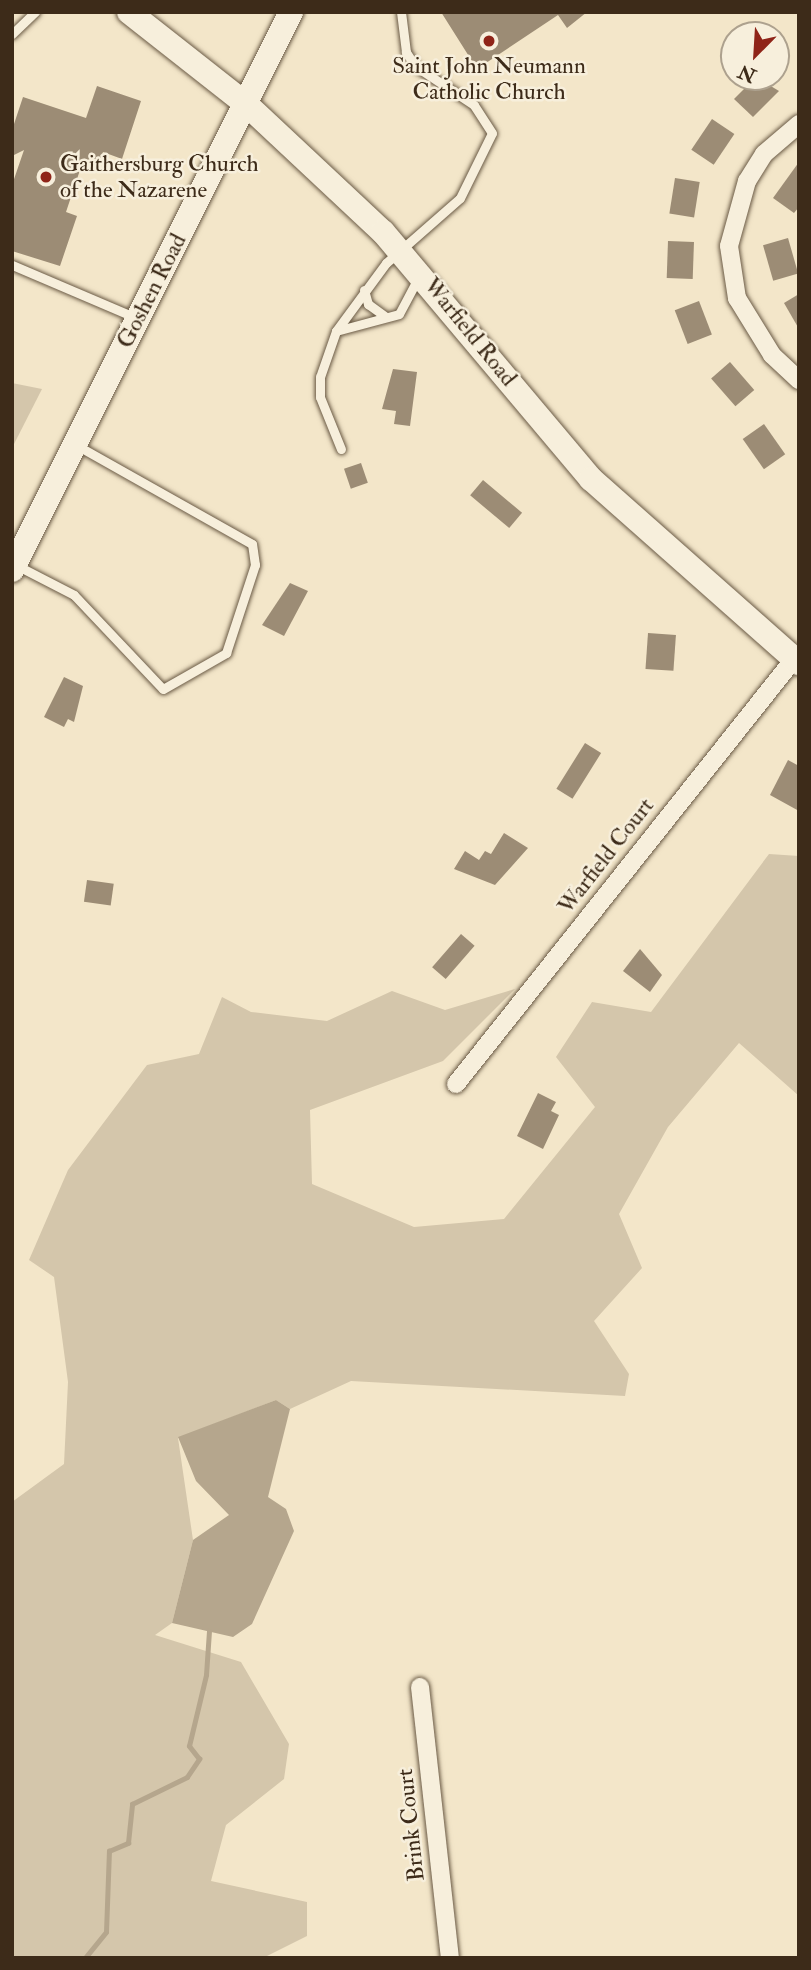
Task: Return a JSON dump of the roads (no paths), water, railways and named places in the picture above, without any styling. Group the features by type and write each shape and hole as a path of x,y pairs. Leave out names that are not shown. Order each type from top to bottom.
{"street":[{"name":"Warfield Road","path":"129,12 246,104 404,253 591,479 797,661"},
{"name":"Goshen Road","path":"13,567 290,12"},
{"path":"799,124 764,154 747,181 729,246 737,298 772,355 799,380"},
{"name":"Warfield Court","path":"457,1084 797,661"},
{"name":"Brink Court","path":"420,1687 450,1958"}],"lane":[{"path":"12,34 35,12"},
{"path":"341,449 320,397 320,377 336,331 364,290 460,198 492,133 474,105 415,66 406,52 401,12"},
{"path":"12,265 138,319"},
{"path":"336,331 399,314 421,271"},
{"path":"364,290 368,304 386,317"},
{"path":"13,567 74,595 163,690 226,653 255,565 253,544 75,444"}],"waterway":[{"path":"85,1958 106,1932 109,1851 128,1843 132,1804 187,1777 199,1759 189,1746 206,1675 209,1631"}],"place":[{"name":"Saint John Neumann Catholic Church","path":"489,41"},
{"name":"Gaithersburg Church of the Nazarene","path":"46,177"}]}
